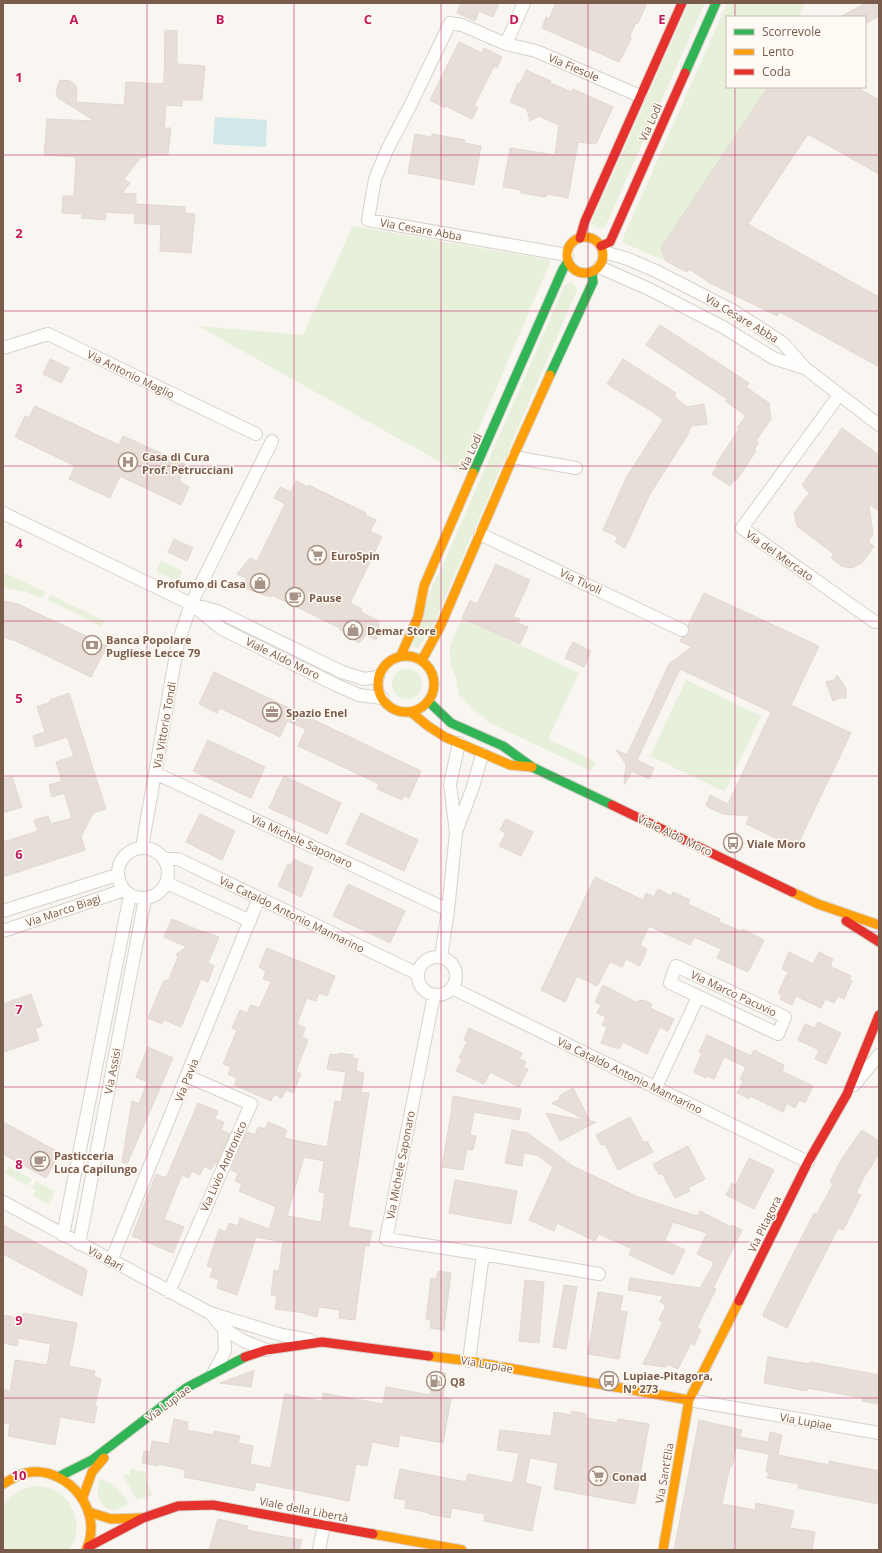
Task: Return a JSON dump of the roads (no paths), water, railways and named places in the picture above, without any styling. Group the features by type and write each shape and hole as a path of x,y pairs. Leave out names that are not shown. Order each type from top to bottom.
{"street":[{"path":"506,44 524,3"},
{"name":"Via Lodi","path":"580,238 580,231 682,3"},
{"name":"Via Lodi","path":"602,249 610,242 716,3"},
{"name":"Via Fiesole","path":"450,23 462,26 506,44 536,51 640,96"},
{"name":"Via Cesare Abba","path":"450,23 387,150 375,179 368,220 568,258"},
{"path":"583,237 592,238 600,244 602,249 603,261 595,270 586,273 579,272 573,268 568,258 569,246 575,240 583,237"},
{"name":"Via Cesare Abba","path":"602,249 658,272 732,310 783,343 805,368 879,425"},
{"name":"Via Lodi","path":"401,655 418,617 424,586 568,258"},
{"path":"422,660 440,627 513,457 593,282 595,270"},
{"name":"Via Cesare Abba","path":"595,270 650,290 722,326 773,358 805,368"},
{"name":"Via Antonio Maglio","path":"3,348 48,334 256,434"},
{"name":"Via del Mercato","path":"839,395 742,528 875,622"},
{"path":"191,604 272,441"},
{"path":"513,457 576,468"},
{"name":"Viale Aldo Moro","path":"3,513 191,604 217,611 342,672 364,679 378,677"},
{"name":"Via Tivoli","path":"480,534 682,630"},
{"name":"Viale Aldo Moro","path":"191,604 222,629 359,695 382,698 389,706 400,711 411,712 439,733 482,754 510,765 532,767"},
{"name":"Via Vittorio Tondi","path":"142,848 178,643 191,604"},
{"path":"382,698 378,688 378,677 383,667 390,659 401,655 412,656 422,660 432,672 435,687 429,702 421,708 411,712"},
{"name":"Viale Aldo Moro","path":"429,702 451,723 503,746 532,767 818,904 879,942"},
{"path":"441,957 448,910 456,833 450,784 459,743"},
{"path":"456,833 474,787 482,754"},
{"name":"Via Michele Saponaro","path":"156,773 448,910"},
{"path":"142,848 155,850 165,859 169,871 167,883 158,894 145,899 137,898 127,892 119,883 117,875 120,862 129,852 142,848"},
{"name":"Via Cataldo Antonio Mannarino","path":"165,859 178,859 418,974"},
{"name":"Via Marco Biagi","path":"3,911 117,875"},
{"path":"167,883 250,921"},
{"name":"Via Marco Biagi","path":"3,931 127,892"},
{"name":"Via Assisi","path":"63,1235 127,892"},
{"name":"Via Pavia","path":"111,1261 259,898"},
{"name":"Via Assisi","path":"79,1244 145,899"},
{"name":"Viale Aldo Moro","path":"818,904 879,925"},
{"path":"433,957 441,957 448,960 454,966 456,981 452,988 447,992 441,995 434,995 422,988 418,974 420,966 426,960 433,957"},
{"name":"Via Marco Pacuvio","path":"676,966 785,1017 778,1034 698,997 670,983 676,966"},
{"name":"Via Cataldo Antonio Mannarino","path":"452,988 808,1162"},
{"name":"Via Michele Saponaro","path":"434,995 386,1239 599,1274"},
{"name":"Via Marco Pacuvio","path":"656,1087 698,997"},
{"name":"Via Pitagora","path":"689,1400 808,1162 847,1094 879,1015"},
{"name":"Via Pitagora","path":"862,1059 879,1040"},
{"path":"847,1094 879,1055"},
{"name":"Via Livio Andronico","path":"169,1292 251,1104 187,1076"},
{"name":"Via Bari","path":"3,1202 210,1313 282,1335 322,1342"},
{"path":"469,1361 483,1254"},
{"name":"Via Bari","path":"210,1313 224,1329 244,1341 266,1350"},
{"path":"214,1372 225,1351 224,1329"},
{"name":"Via Lupiae","path":"58,1477 87,1463 119,1441 186,1388 239,1359 266,1350 322,1342 469,1361 879,1433"},
{"name":"Via Sant'Elia","path":"663,1550 689,1400"},
{"name":"Via Lupiae","path":"83,1497 92,1472 119,1441"},
{"name":"Viale della Libertà","path":"3,1483 20,1475 39,1472 58,1477 72,1485 83,1497 90,1512 92,1530 87,1549"},
{"name":"Viale della Libertà","path":"87,1549 143,1518 178,1506 213,1505 462,1550"},
{"name":"Viale della Libertà","path":"90,1512 111,1519 143,1518"},
{"path":"319,1550 324,1525"}],"water":[{"path":"215,117 267,120 266,147 213,144"}],"place":[{"name":"Casa di Cura Prof. Petrucciani","path":"128,462"},
{"name":"EuroSpin","path":"317,555"},
{"name":"Profumo di Casa","path":"260,583"},
{"name":"Pause","path":"295,597"},
{"name":"Demar Store","path":"353,630"},
{"name":"Banca Popolare Pugliese Lecce 79","path":"92,645"},
{"name":"Spazio Enel","path":"272,712"},
{"name":"Viale Moro","path":"733,843"},
{"name":"Pasticceria Luca Capilungo","path":"40,1161"},
{"name":"Q8","path":"436,1381"},
{"name":"Lupiae-Pitagora, N° 273","path":"609,1381"},
{"name":"Conad","path":"598,1476"}]}
